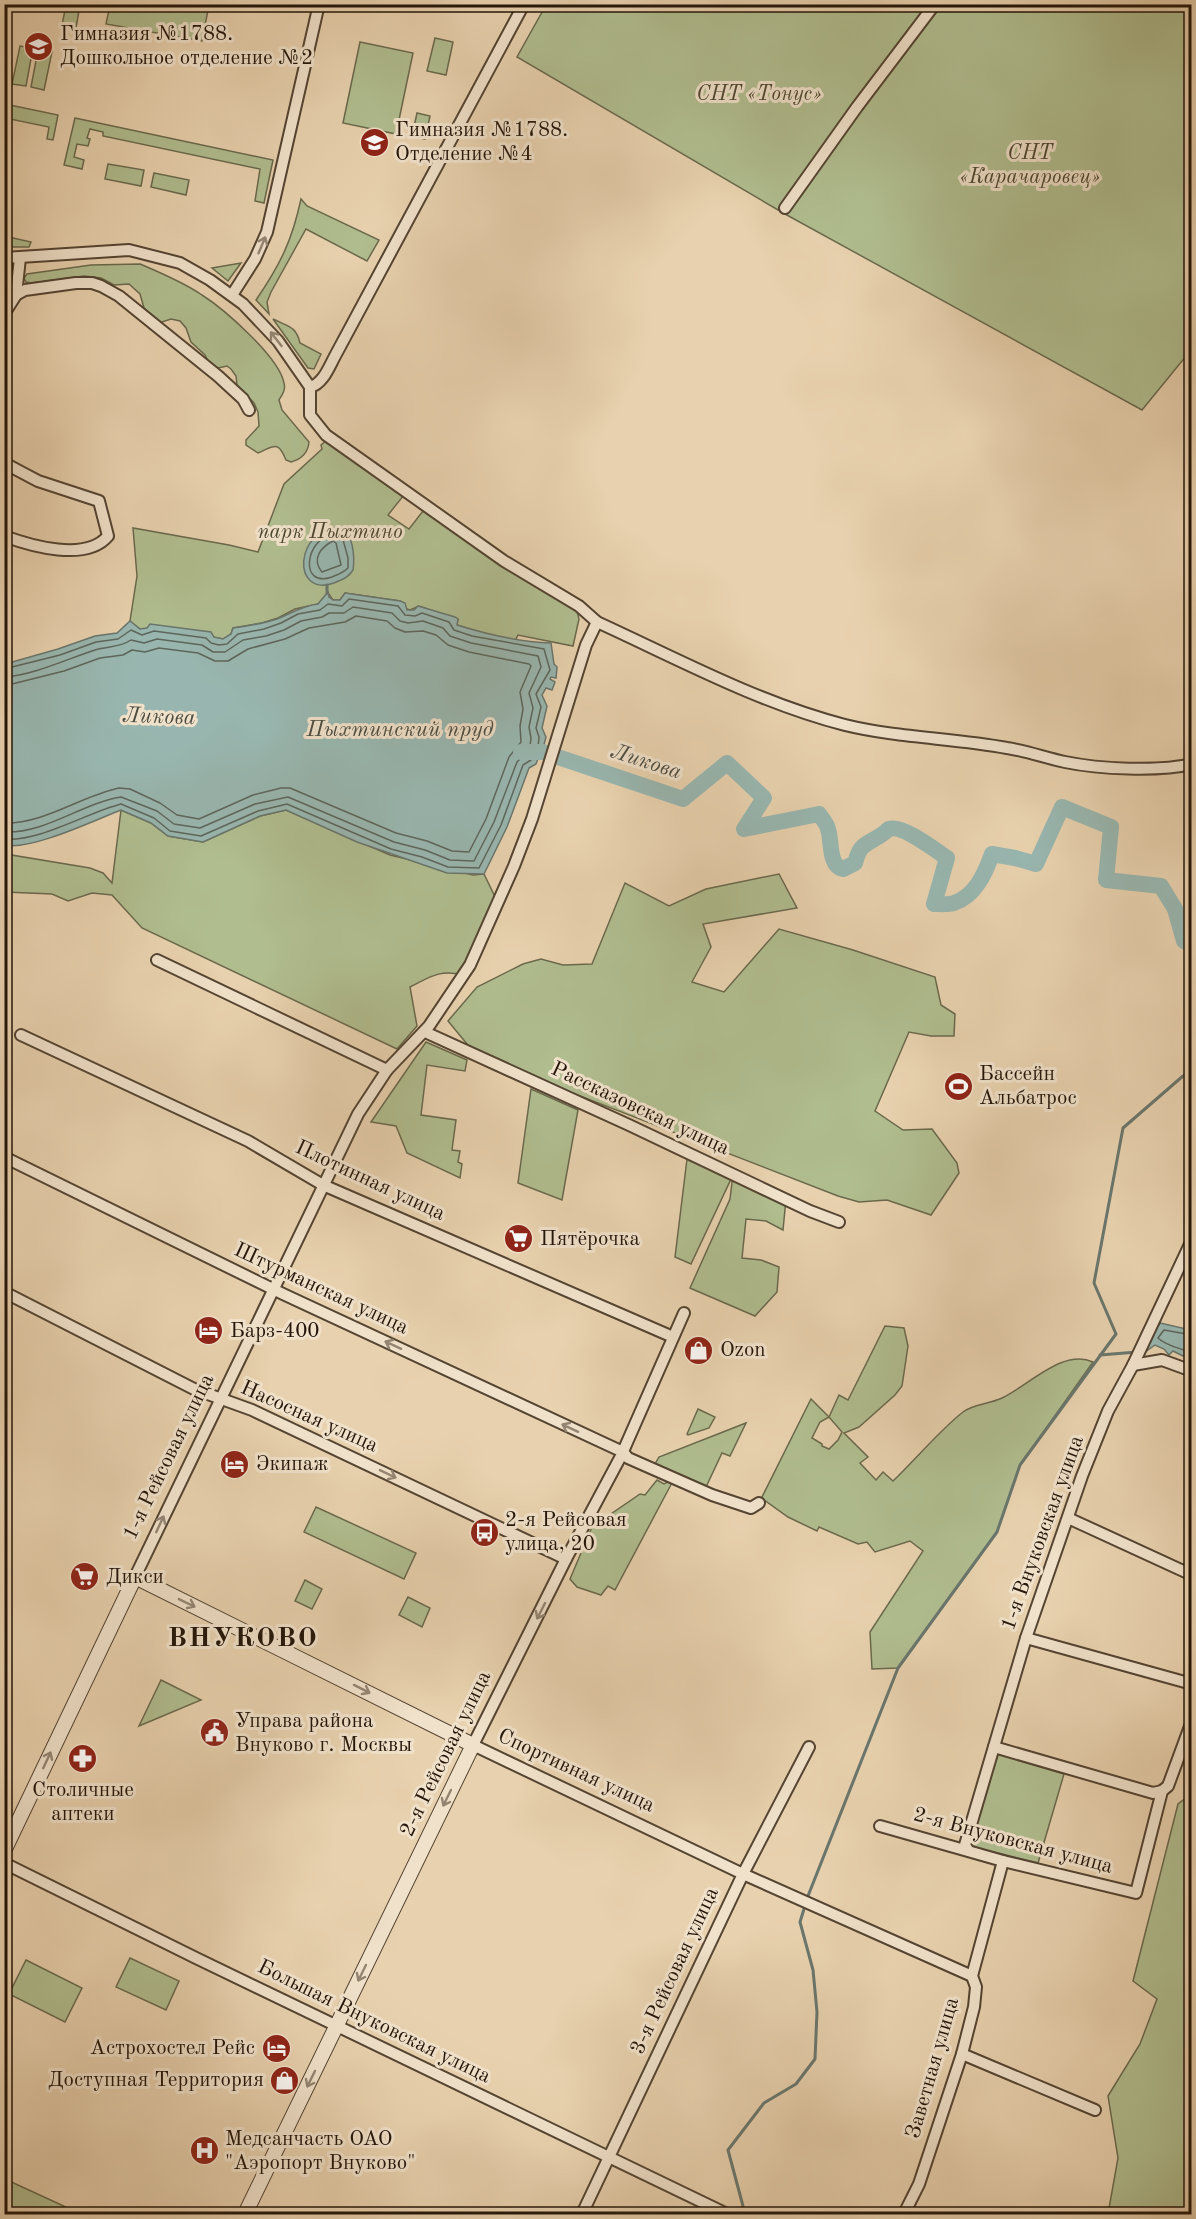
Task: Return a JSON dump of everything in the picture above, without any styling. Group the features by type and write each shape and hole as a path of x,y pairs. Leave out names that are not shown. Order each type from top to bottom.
{"street":[{"path":"232,295 255,260 267,232 319,4"},
{"path":"309,387 321,381 524,4"},
{"path":"785,208 864,97 935,4"},
{"path":"4,258 129,250 180,263 232,295 272,333 309,387 310,415 326,435 504,561 579,606 597,622 761,697 845,724 910,736 1007,748 1067,762 1107,767 1176,768 1191,764"},
{"path":"4,314 16,295 20,258"},
{"path":"16,295 25,290 76,283 92,282 101,286 119,296 218,375 243,399 249,410"},
{"path":"4,464 38,481 99,501 108,536 80,550 59,551 4,536"},
{"name":"1-я Рейсовая улица","path":"4,1851 219,1399 358,1114 387,1070 425,1032 470,965 514,866 558,738 586,645 597,622"},
{"path":"157,960 387,1070"},
{"name":"Рассказовская улица","path":"425,1032 810,1211 839,1222"},
{"name":"Плотинная улица","path":"21,1035 248,1141 322,1185 673,1338"},
{"name":"Штурманская улица","path":"4,1156 274,1289 623,1452 628,1458 712,1495 751,1508 759,1503"},
{"name":"1-я Внуковская улица","path":"968,1850 965,1845 1026,1638 1082,1476 1108,1412 1133,1365 1191,1240"},
{"name":"Насосная улица","path":"4,1292 194,1389 230,1401 283,1424 566,1559"},
{"name":"2-я Рейсовая улица","path":"245,2214 473,1745 566,1559 623,1452 684,1313"},
{"path":"1133,1365 1162,1360 1191,1371"},
{"path":"1068,1518 1191,1575"},
{"name":"Спортивная улица","path":"135,1577 473,1745 743,1874 972,1976"},
{"path":"1026,1638 1191,1684"},
{"path":"994,1747 1153,1793 1162,1791 1168,1786 1191,1721"},
{"name":"3-я Рейсовая улица","path":"582,2214 743,1874 809,1747"},
{"name":"2-я Внуковская улица","path":"880,1826 1004,1861 1136,1893 1162,1791"},
{"name":"Заветная улица","path":"904,2214 919,2184 962,2054 974,2007 976,1988 972,1976 1004,1861"},
{"name":"Большая Внуковская улица","path":"4,1863 727,2214"},
{"path":"962,2054 1095,2110"}],"green space":[{"path":"110,4 209,5 202,41 106,24"},
{"path":"66,5 80,5 76,28 62,25"},
{"name":"СНТ «Карачаровец»","path":"546,5 1191,5 1191,350 1142,410 785,214 517,57"},
{"path":"435,38 453,42 446,75 427,71"},
{"path":"360,42 413,53 396,134 343,123"},
{"path":"20,46 33,48 26,86 12,84"},
{"path":"38,50 52,52 44,90 31,87"},
{"path":"5,104 58,115 53,140 47,139 49,127 5,118"},
{"path":"417,113 430,116 425,139 412,136"},
{"path":"75,118 273,160 264,203 255,201 260,169 103,136 103,132 90,129 87,138 90,139 88,146 77,144 74,157 84,160 82,169 64,165"},
{"path":"108,164 144,170 141,186 105,179"},
{"path":"154,173 189,180 186,195 151,187"},
{"path":"301,199 307,206 379,240 367,261 306,229 271,292 267,302 269,314 256,300 284,252 294,228"},
{"path":"4,236 31,242 29,247 5,247"},
{"path":"241,263 228,281 212,268"},
{"path":"140,264 202,295 236,322 262,347 280,372 284,383 284,390 279,400 282,410 309,442 306,452 301,457 291,462 286,460 278,447 271,447 258,453 246,445 246,440 259,426 258,412 254,403 237,385 236,376 231,369 227,366 218,368 209,363 205,355 191,342 186,328 180,321 171,319 157,321 144,308 140,294 129,284 114,285 101,278 84,276 31,283 26,282 24,278 27,274 91,265"},
{"path":"273,319 291,328 300,343 321,354 314,369 308,368"},
{"name":"парк Пыхтино","path":"328,439 404,495 388,515 409,529 423,511 577,611 579,619 573,646 518,635 514,643 457,625 458,619 419,606 410,610 400,601 345,593 340,600 333,600 328,593 318,604 295,609 262,623 233,628 231,634 224,639 140,629 130,621 137,576 133,528 258,552 284,484 322,449 321,445"},
{"path":"121,810 151,823 168,836 203,842 260,816 286,810 390,855 473,875 484,874 498,903 463,975 441,974 429,977 410,987 417,1026 397,1049 142,928 112,895 92,893 68,901 52,894 5,892 5,854 90,868 103,873 112,883"},
{"path":"779,874 797,908 703,924 711,947 692,982 724,992 779,929 935,977 941,1005 955,1014 954,1036 931,1036 909,1032 875,1111 903,1130 932,1129 957,1163 959,1173 931,1215 887,1200 859,1202 838,1196 477,1056 448,1021 477,987 523,964 541,959 563,965 592,964 625,883 669,906 706,889"},
{"path":"426,1042 467,1060 465,1071 427,1065 421,1115 456,1120 452,1150 460,1151 458,1162 462,1164 460,1178 407,1153 396,1126 371,1122"},
{"path":"531,1089 578,1110 562,1200 518,1183"},
{"path":"687,1159 731,1179 691,1264 675,1257"},
{"path":"733,1174 786,1199 783,1230 766,1221 746,1219 742,1258 761,1260 779,1267 777,1292 755,1316 690,1288 730,1199"},
{"path":"885,1326 904,1328 908,1346 902,1386 859,1427 844,1433 868,1457 860,1463 876,1480 883,1472 893,1481 945,1427 967,1409 1002,1398 1058,1364 1082,1359 1093,1362 1020,1465 997,1532 898,1668 872,1669 870,1632 923,1551 910,1541 875,1552 867,1542 858,1544 819,1527 817,1531 788,1517 764,1500 759,1503 811,1399 829,1417 839,1395 848,1400","holes":["829,1417 842,1432 829,1449 812,1438 820,1422"]},
{"path":"698,1409 715,1417 709,1428 688,1435 687,1434"},
{"path":"746,1423 730,1456 722,1453 706,1487 655,1464 659,1457"},
{"path":"674,1479 615,1590 608,1586 601,1595 577,1587 570,1579 592,1527 640,1494 645,1495 657,1480 664,1484"},
{"path":"316,1507 416,1553 404,1579 304,1532"},
{"path":"305,1580 322,1589 312,1609 295,1601"},
{"path":"408,1597 430,1608 422,1627 399,1615"},
{"path":"161,1680 201,1700 139,1726"},
{"path":"998,1754 1064,1774 1038,1863 970,1846"},
{"path":"1191,1794 1191,2214 1108,2214 1118,2158 1108,2096 1140,2044 1157,1999 1133,1981 1178,1804"},
{"path":"130,1958 179,1981 166,2010 116,1987"},
{"path":"26,1960 82,1988 65,2022 9,1994"},
{"path":"5,2179 81,2214 5,2214"}],"water":[{"path":"341,527 351,540 353,570 347,577 334,583 320,585 310,581 305,572 304,561 307,549 314,538 325,530"},
{"name":"Пыхтинский пруд","path":"328,592 329,597 333,600 340,600 345,593 400,601 405,603 407,610 414,610 418,606 455,617 458,619 457,625 515,639 551,643 554,664 557,667 556,678 551,677 550,679 555,682 552,690 546,688 542,695 547,706 542,728 546,737 541,756 536,764 529,768 507,827 484,874 447,873 357,842 286,810 260,816 203,842 168,836 151,823 121,810 46,839 16,846 5,845 5,664 95,636 117,633 130,621 140,629 147,628 150,624 211,632 214,637 223,639 231,634 233,628 271,621 318,604"},
{"path":"1160,1323 1191,1330 1191,1360 1173,1351 1169,1355 1164,1349 1155,1345 1145,1352 1147,1341"}],"waterway":[{"path":"327,585 327,593"},
{"name":"Ликова","path":"521,752 543,752 683,799 727,763 764,798 744,829 819,814 829,831 832,857 838,867 843,869 855,863 863,847 889,829 902,830 927,844 947,858 934,904 952,904 968,895 982,876 992,854 1036,864 1062,807 1111,827 1106,880 1161,886 1175,909 1184,941 1192,945"},
{"path":"808,1896 898,1668 997,1532 1020,1465 1116,1334 1094,1283 1123,1128 1183,1076 1192,1072"},
{"path":"1100,1355 1137,1352"},
{"path":"740,2212 743,2206 728,2150 764,2103 796,2084 815,2059 817,2012 813,1970 800,1922 804,1909"}],"place":[{"name":"Гимназия №1788. Дошкольное отделение №2","path":"39,46"},
{"name":"Гимназия №1788. Отделение №4","path":"374,142"},
{"name":"Бассейн Альбатрос","path":"958,1086"},
{"name":"Пятёрочка","path":"519,1239"},
{"name":"Барз-400","path":"209,1331"},
{"name":"Ozon","path":"699,1350"},
{"name":"Экипаж","path":"235,1464"},
{"name":"2-я Рейсовая улица, 20","path":"484,1532"},
{"name":"Дикси","path":"85,1577"},
{"name":"Управа района Внуково г. Москвы","path":"214,1733"},
{"name":"Столичные аптеки","path":"83,1759"},
{"name":"Астрохостел Рейс","path":"276,2048"},
{"name":"Доступная Территория","path":"285,2080"},
{"name":"Медсанчасть ОАО \"Аэропорт Внуково\"","path":"204,2151"}],"district":[{"name":"ВНУКОВО","path":"243,1638"}],"park label":[{"name":"СНТ «Тонус»","path":"759,94"}]}
